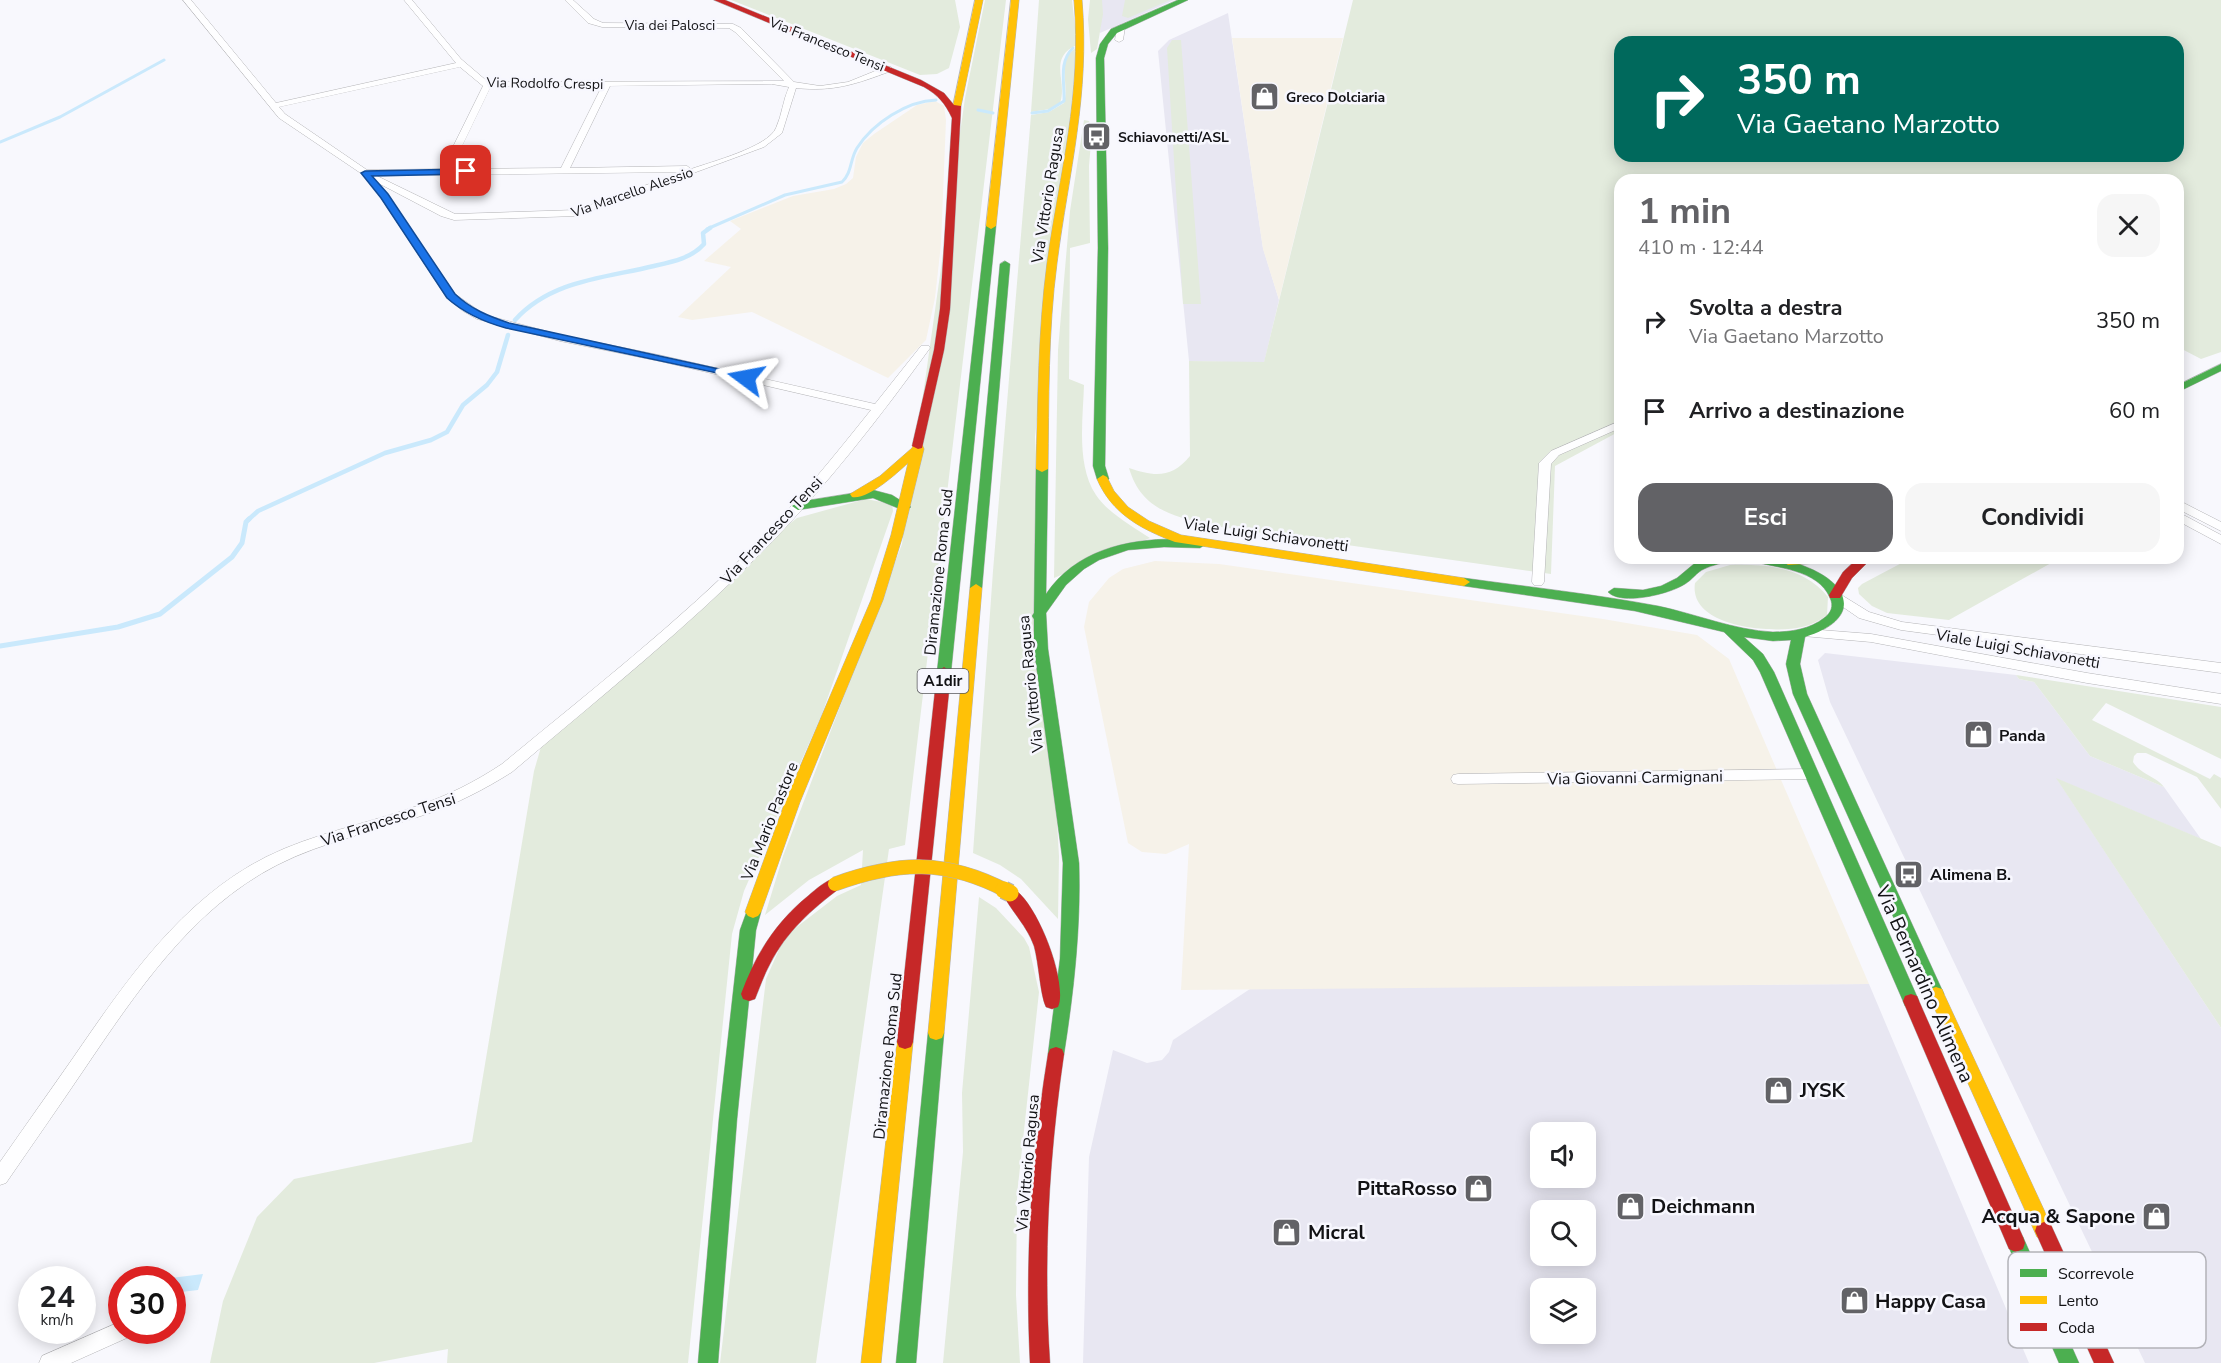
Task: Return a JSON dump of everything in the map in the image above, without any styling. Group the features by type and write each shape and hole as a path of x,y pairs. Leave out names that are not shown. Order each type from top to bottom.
{"main road":[{"name":"Via Francesco Tensi","path":"718,0 888,69 945,96 954,108 955,116"},
{"path":"955,116 979,0"},
{"name":"Diramazione Roma Sud","path":"871,1363 1015,0"},
{"name":"Via Vittorio Ragusa","path":"1040,1363 1036,1283 1038,1200 1071,943 1073,890 1068,840 1044,683 1038,616 1045,376 1050,290 1060,208 1083,67 1084,41 1078,0"},
{"name":"Viale Luigi Schiavonetti","path":"1184,0 1120,34 1112,50 1109,64 1111,461 1113,475 1121,490 1137,506 1152,516 1187,529 1539,582 1643,594 1665,589 1686,578 1699,566 1706,564"},
{"name":"Viale Luigi Schiavonetti","path":"1200,0 1134,29 1108,37 1100,60 1101,475 1113,500 1137,521 1169,536 1200,544 1341,562 1655,610 1685,615 1725,629 1773,636 1803,634 1827,625 1834,618 1838,608 1835,594 1811,574 1787,564"},
{"path":"902,75 944,74 959,68 966,56 963,5"},
{"name":"Via Mario Pastore","path":"708,1363 745,948 758,892 776,843 846,681 870,618 904,507 918,449 945,309 955,116"},
{"name":"A1dir","path":"906,1363 1006,255"},
{"path":"2184,386 2221,367"},
{"path":"853,496 884,478 918,449"},
{"path":"798,506 853,496 879,495 904,507"},
{"path":"1038,616 1054,590 1070,573 1100,554 1122,547 1160,541 1200,544"},
{"path":"1835,594 1847,575 1859,564"},
{"name":"Viale Luigi Schiavonetti","path":"1686,578 1683,587 1688,599 1704,617 1725,629"},
{"name":"Via Bernardino Alimena","path":"1725,629 1763,664 2020,1252"},
{"name":"Via Bernardino Alimena","path":"1803,634 1794,647 1792,667 1800,694 2054,1252"},
{"path":"736,1046 752,982 768,947 801,906 835,884 879,868 919,864 971,872 997,884 1010,893 1033,921 1044,945 1050,969 1055,1059"},
{"name":"Via Bernardino Alimena","path":"2062,1348 2069,1363"},
{"name":"Via Bernardino Alimena","path":"2097,1348 2104,1363"}],"street":[{"name":"Via Marcello Alessio","path":"187,0 282,116 365,173 444,214 462,218 556,216 577,213 761,145 778,135 783,127 793,86"},
{"name":"Via Rodolfo Crespi","path":"408,0 478,81 488,84 772,82 820,88 847,85 888,69"},
{"name":"Via dei Palosci","path":"569,0 598,25 720,25 733,27 793,86"},
{"path":"274,106 462,64"},
{"path":"446,171 488,84"},
{"path":"564,171 607,84"},
{"path":"365,173 700,169"},
{"path":"365,173 385,196 458,303 486,319 560,338 659,358 877,408"},
{"name":"Via Francesco Tensi","path":"0,1177 151,963 180,931 223,891 255,870 290,853 461,796 507,768 701,603 752,555 798,506 925,348"},
{"path":"1539,582 1545,463 1555,453 1614,427"},
{"path":"2184,507 2221,527"},
{"path":"2184,519 2221,540"},
{"name":"Viale Luigi Schiavonetti","path":"1835,594 1864,615 1901,626 2221,668"},
{"name":"Viale Luigi Schiavonetti","path":"1803,634 1871,638 2048,672 2221,699"},
{"name":"Via Giovanni Carmignani","path":"1458,779 1811,774"},
{"path":"50,1363 108,1336"}],"shaded area":[{"path":"731,0 955,0 960,27 949,68 937,74 920,75"},
{"path":"985,0 1006,0 905,845 889,849 816,1363 720,1363 766,979 785,936 837,896 861,885 863,850 809,880 765,915 783,856 902,544 965,98"},
{"path":"1039,0 1072,0 1077,45 1063,56 1060,71 1062,95 1060,103 1050,109 1031,112"},
{"path":"1090,0 1102,0 1103,14 1097,49 1091,53 1088,19"},
{"path":"1101,0 1174,0 1100,33"},
{"path":"1125,0 1170,0 1128,18 1122,16"},
{"path":"1353,0 2221,0 2221,352 2201,359 2184,350 2184,174 1614,174 1614,434 1555,466 1551,574 1207,525 1181,518 1159,508 1141,493 1129,468 1162,474 1177,468 1190,456 1189,361 1264,362"},
{"path":"1228,13 1263,248 1279,300 1264,363 1189,361 1158,51 1169,40"},
{"path":"1232,38 1343,38 1279,300 1263,249"},
{"path":"1172,40 1181,40 1201,304 1183,304 1167,48"},
{"path":"1078,47 1035,437 1059,856 1058,919 1021,879 1000,865 973,853 993,571 1031,115 1049,112 1064,103 1065,65 1071,52"},
{"path":"935,101 944,106 946,120 941,244 935,298 926,340 888,378 752,312 692,320 678,317 731,267 704,261 741,229 730,221 793,196 834,189 846,184 853,178 856,157 863,143 917,105"},
{"path":"1084,120 1089,121 1092,131 1089,166 1090,243 1070,248 1069,379 1084,385 1083,456 1090,483 1096,495 1107,508 1150,538 1054,578 1058,350 1070,211"},
{"path":"866,499 892,504 893,511 822,714 744,891 732,934 688,1363 447,1363 448,1349 374,1363 210,1363 223,1301 257,1217 294,1179 472,1142 534,771 541,747 797,518"},
{"path":"1155,561 1219,564 1603,619 1697,635 1729,659 1869,984 1181,990 1189,844 1166,854 1142,852 1128,843 1084,627 1089,602 1109,578 1123,569"},
{"path":"1900,564 2049,564 1949,620 1887,613 1872,606 1859,594 1858,588"},
{"path":"1730,565 1758,565 1784,569 1808,579 1828,597 1827,615 1809,625 1789,629 1754,628 1718,619 1705,610 1696,598 1695,583 1706,572"},
{"path":"1825,653 2016,675 2019,679 2034,682 2090,756 2164,787 2201,839 2057,779 2221,1028 2221,1363 2145,1363 2138,1348 2206,1348 2206,1252 2092,1252 1830,702 1818,660"},
{"path":"2016,675 2221,707 2221,759 2106,703 2092,720 2210,779 2214,774 2221,778 2221,809 2197,777 2146,753 2137,753 2133,762 2140,770 2164,787 2090,756 2034,682 2019,679"},
{"path":"2056,778 2221,847 2221,1028"},
{"path":"979,897 996,908 1024,938 1029,947 1039,992 1017,1195 1016,1295 1020,1363 943,1363 963,1152 962,1093"},
{"path":"1869,984 2008,1313 2008,1348 2023,1348 2029,1363 1083,1363 1089,1157 1113,1050 1147,1063 1162,1060 1169,1052 1173,1040 1253,987"}],"water":[{"path":"203,1274 198,1290 186,1291 186,1276"}],"waterway":[{"path":"1032,113 1048,111 1064,101 1065,60 1073,48"},
{"path":"0,142 60,117 164,60"},
{"path":"707,229 785,195 842,182 848,174 857,148 881,122 914,104 936,100"},
{"path":"978,110 993,113"},
{"path":"515,320 545,296 562,288 668,263 688,256 704,244 703,233 710,228"},
{"path":"248,520 258,511 385,453 431,440 447,432 463,405 487,385 497,372 508,335"},
{"path":"0,646 118,627 160,614 232,557 242,543 248,520"}],"traffic: fast":[{"path":"1103,479 1099,466 1103,248 1100,58 1104,44 1114,31 1184,0"},
{"path":"944,672 991,226"},
{"path":"976,588 1005,264"},
{"path":"2184,386 2221,367"},
{"path":"1042,469 1039,579 1041,649 1071,863 1072,887 1068,959 1056,1054"},
{"path":"798,506 873,494 888,498 905,507"},
{"path":"1038,616 1065,578 1079,566 1095,557 1128,546 1164,543 1200,544"},
{"path":"1614,592 1643,594 1665,589 1681,581 1699,566 1706,564"},
{"path":"1464,582 1635,606 1675,614 1740,632 1773,636 1800,634 1832,619 1839,602 1835,593 1817,577 1784,564"},
{"path":"1730,631 1758,657 1767,672 1911,1001"},
{"path":"1799,634 1793,664 1800,694 1936,994"},
{"path":"708,1363 728,1119 748,930 753,912"},
{"path":"906,1363 936,1033"},
{"path":"2016,1243 2020,1252"},
{"path":"2062,1348 2069,1363"}],"traffic: slow":[{"path":"957,106 979,0"},
{"path":"991,226 1015,0"},
{"path":"1042,469 1044,366 1049,289 1074,132 1081,67 1078,0"},
{"path":"753,912 778,838 877,600 897,535 918,446"},
{"path":"856,494 884,478 918,449"},
{"path":"1103,479 1115,501 1134,518 1179,539 1464,582"},
{"path":"936,1033 976,588"},
{"path":"835,884 881,870 902,866 924,866 967,873 1010,893"},
{"path":"1936,994 2044,1231"},
{"path":"871,1363 905,1042"}],"traffic: jam":[{"path":"718,0 902,75"},
{"path":"902,75 927,85 941,94 952,107 955,116"},
{"path":"918,446 939,350 945,309 957,106"},
{"path":"1835,595 1847,575 1859,564"},
{"path":"905,1042 944,672"},
{"path":"749,994 763,960 782,931 806,906 835,884"},
{"path":"1010,893 1028,918 1041,944 1048,971 1052,1002"},
{"path":"1911,1001 2016,1243"},
{"path":"1040,1363 1037,1285 1039,1208 1045,1131 1056,1054"},
{"path":"2044,1231 2054,1252"},
{"path":"2097,1348 2104,1363"}],"place":[{"name":"Greco Dolciaria","path":"1265,97"},
{"name":"Schiavonetti/ASL","path":"1097,137"},
{"name":"Panda","path":"1978,735"},
{"name":"Alimena B.","path":"1909,874"},
{"name":"JYSK","path":"1779,1090"},
{"name":"PittaRosso","path":"1478,1188"},
{"name":"Deichmann","path":"1630,1206"},
{"name":"Acqua & Sapone","path":"2156,1216"},
{"name":"Micral","path":"1287,1232"},
{"name":"Happy Casa","path":"1854,1301"}],"route":[{"path":"466,171 365,173 385,196 451,296 471,312 506,325 560,338 746,378"}]}
